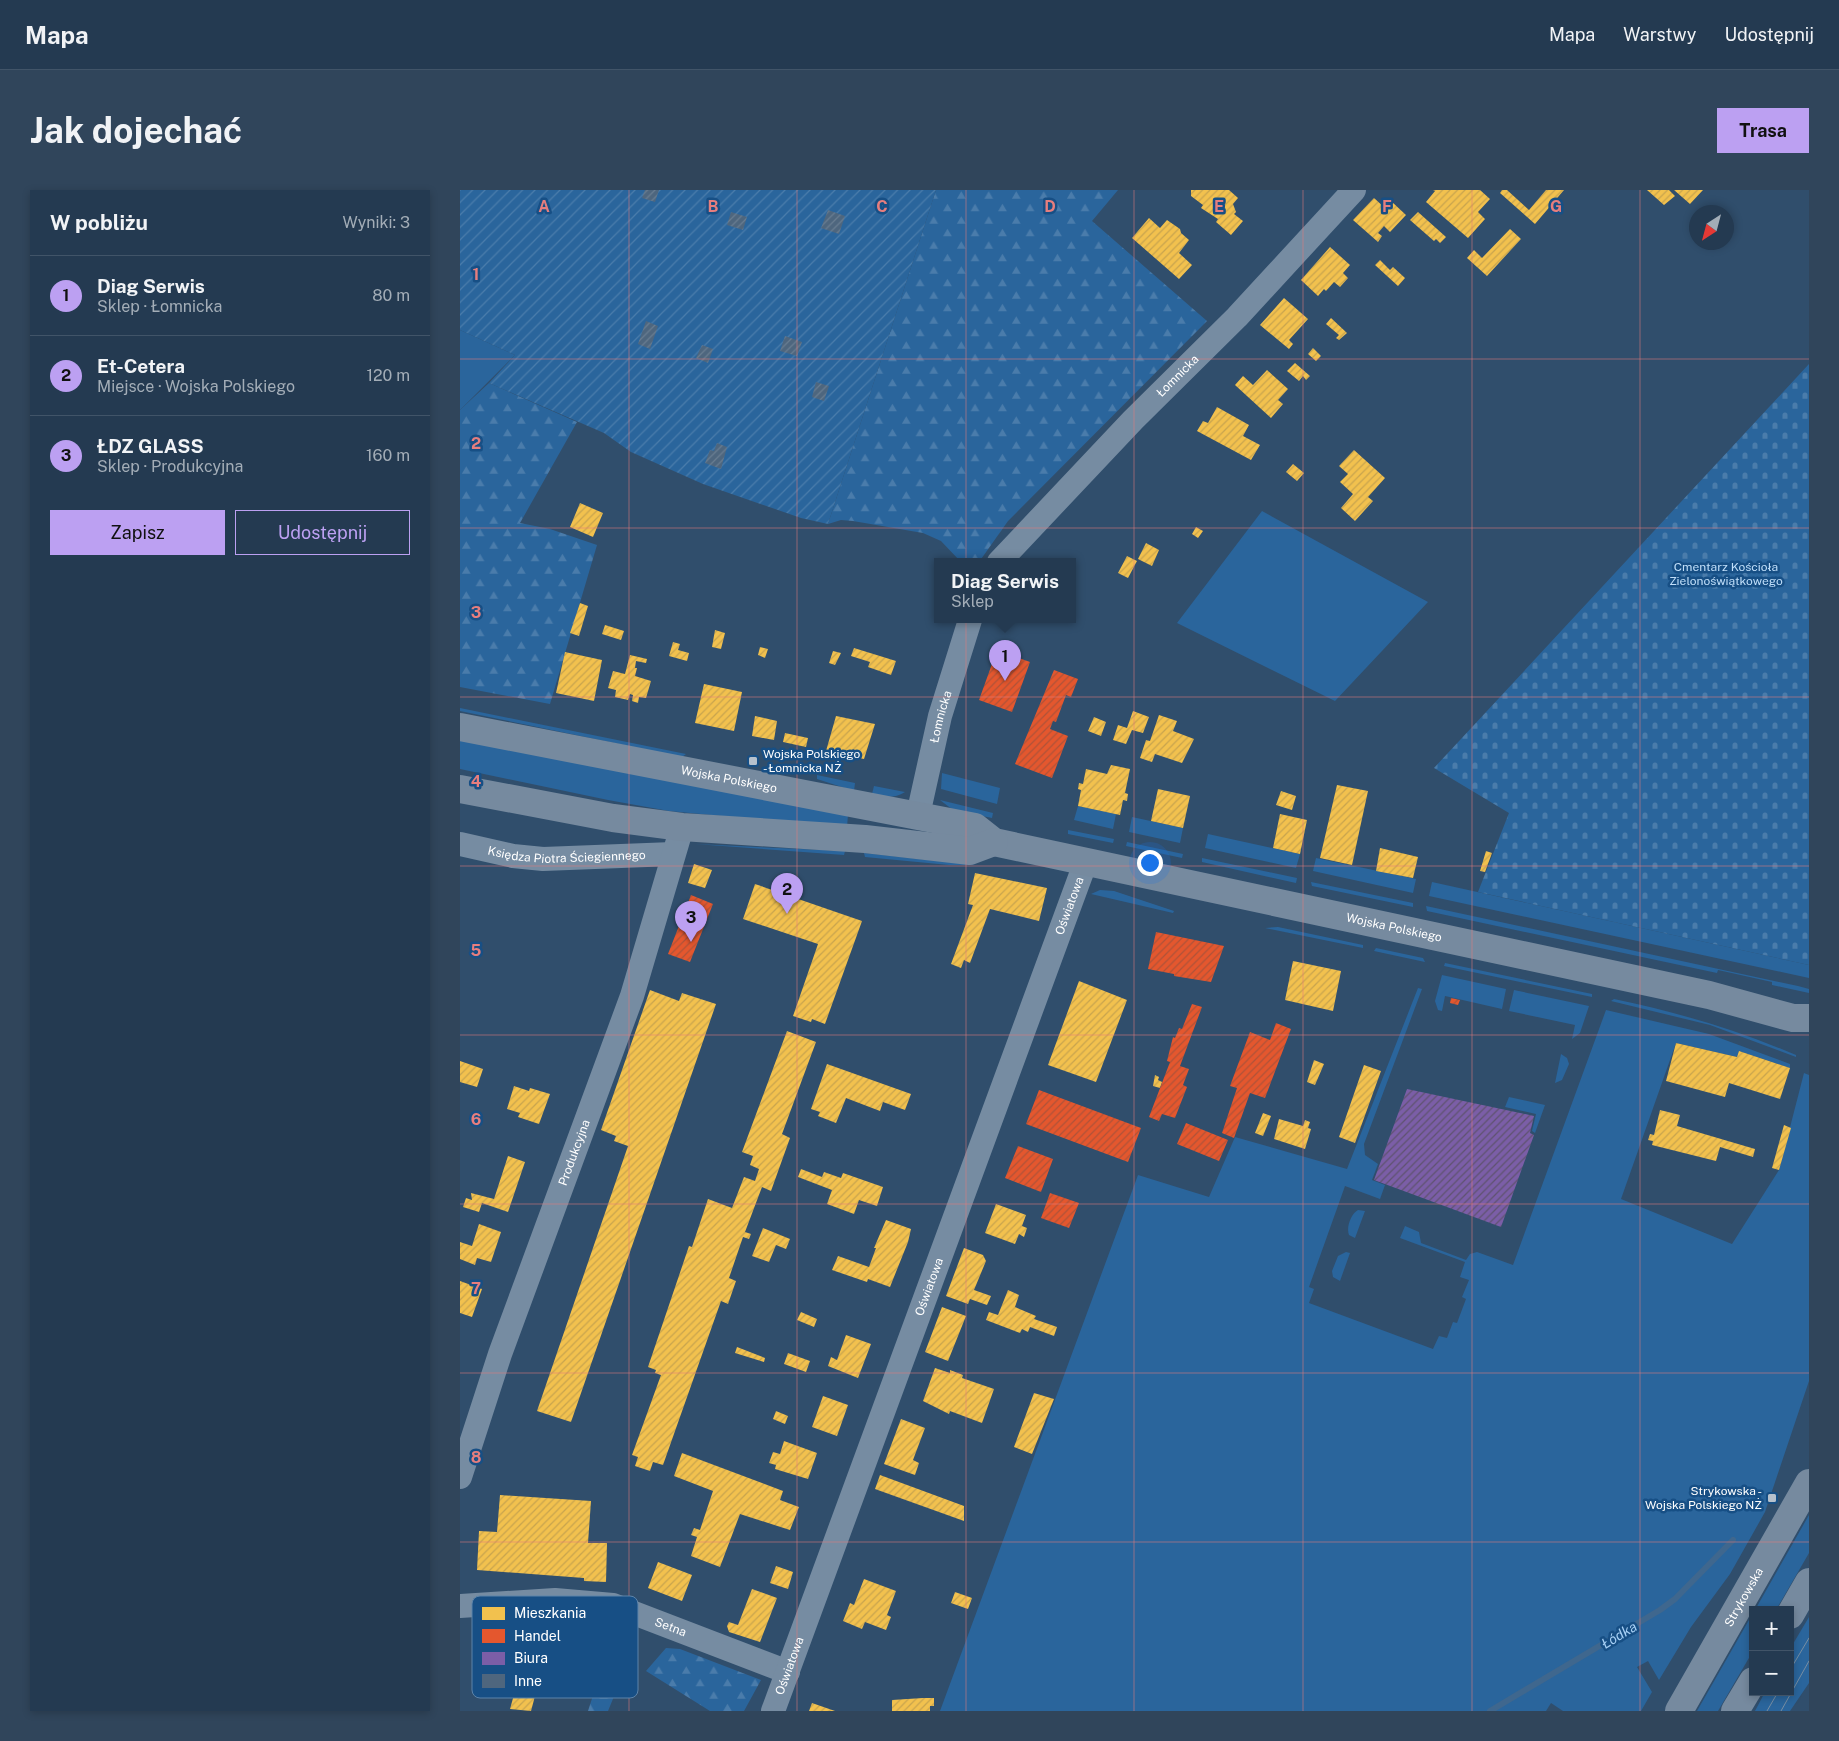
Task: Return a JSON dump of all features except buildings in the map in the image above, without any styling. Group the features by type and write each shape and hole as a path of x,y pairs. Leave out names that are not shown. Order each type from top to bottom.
{"main road":[{"name":"Wojska Polskiego","path":"460,727 975,827 994,842 1709,995 1804,1023"},
{"path":"460,788 613,818 682,827 865,839 970,851 994,842"},
{"name":"Strykowska","path":"1679,1711 1809,1483"},
{"path":"1794,1608 1809,1582"},
{"path":"1735,1711 1749,1688"}],"street":[{"name":"Łomnicka","path":"1003,558 1133,420 1237,317 1354,190"},
{"name":"Łomnicka","path":"918,816 940,716 969,623"},
{"name":"Produkcyjna","path":"460,1477 500,1354 632,996 682,827"},
{"name":"Księdza Piotra Ściegiennego","path":"460,844 513,856 543,859 673,854"},
{"name":"Oświatowa","path":"773,1711 1086,861"},
{"name":"Setna","path":"638,1615 788,1672"}],"green space":[{"path":"460,190 936,190 828,524 801,518 703,484 631,452 604,433 489,383 515,355 460,330"},
{"path":"936,190 1118,190 1092,221 1207,321 1008,521 982,558 957,558 941,541 923,533 853,521 841,520 828,524"},
{"path":"460,330 515,355 460,410"},
{"name":"Cmentarz Kościoła Zielonoświątkowego","path":"1809,364 1809,965 1478,892 1509,813 1434,768"},
{"path":"489,383 577,422 520,523 550,529 597,545 550,704 460,687 460,410"},
{"path":"1262,511 1428,602 1335,701 1177,623"},
{"path":"460,708 686,754 682,757 460,711"},
{"path":"460,740 848,814 847,828 669,811 460,769"},
{"path":"942,773 1000,788 997,804 941,789"},
{"path":"817,775 855,783 854,791 817,779"},
{"path":"874,786 905,792 889,797 881,796 872,794"},
{"path":"940,800 993,813 992,818 953,810"},
{"path":"1078,806 1116,814 1113,829 1074,820"},
{"path":"1132,817 1183,828 1180,843 1129,832"},
{"path":"1068,830 1114,839 1113,843 1068,834"},
{"path":"1208,834 1300,854 1296,868 1205,848"},
{"path":"1127,842 1183,854 1182,858 1126,846"},
{"path":"695,844 845,851 844,855"},
{"path":"864,853 976,865 949,865 865,857"},
{"path":"1202,858 1297,878 1296,883 1202,862"},
{"path":"1316,858 1416,879 1413,893 1313,871"},
{"path":"1311,882 1413,903 1413,907 1312,886"},
{"path":"1432,882 1809,965 1809,978 1429,896"},
{"path":"1100,890 1114,891 1174,911 1173,913 1091,894"},
{"path":"1426,906 1798,986 1809,989 1809,993 1772,985 1772,982 1718,970 1717,973 1427,911"},
{"path":"1278,927 1363,945 1363,948 1265,928"},
{"path":"1376,948 1423,958 1425,962 1374,951"},
{"path":"1445,963 1592,994 1592,997 1444,966"},
{"path":"1442,975 1506,989 1502,1009 1445,996 1442,1011 1438,1010 1435,1001"},
{"path":"1418,988 1422,989 1364,1144 1365,1155 1378,1164 1372,1180 1385,1185 1380,1199 1345,1186 1309,1287 1314,1289 1309,1303 1433,1349 1439,1336 1447,1338 1453,1322 1457,1323 1466,1299 1462,1297 1469,1280 1460,1277 1465,1262 1400,1238 1405,1226 1419,1232 1421,1243 1466,1260 1470,1254 1477,1252 1513,1265 1606,1010 1709,1034 1790,1064 1790,1068 1739,1051 1737,1057 1676,1043 1621,1199 1732,1244 1779,1170 1804,1073 1809,1075 1809,1381 1765,1512 1730,1574 1691,1627 1659,1680 1648,1661 1637,1667 1652,1692 1641,1711 1563,1711 1551,1703 1546,1711 940,1711 1138,1175 1209,1197 1235,1137 1347,1169"},
{"path":"1514,990 1589,1006 1580,1033 1572,1039 1575,1025 1509,1011"},
{"path":"1614,999 1706,1022 1774,1046 1796,1055 1796,1057 1710,1025 1611,1001"},
{"path":"1561,1054 1567,1058 1569,1064 1562,1080 1555,1083"},
{"path":"1509,1097 1545,1105 1535,1133 1532,1131 1536,1114 1505,1107"},
{"path":"1358,1210 1365,1211 1355,1238 1349,1235 1348,1228 1351,1218"},
{"path":"1346,1252 1350,1253 1340,1281 1333,1277 1332,1271 1338,1256"},
{"path":"1809,1515 1809,1553 1778,1606 1757,1606"},
{"path":"1809,1617 1809,1683 1790,1711 1755,1711 1763,1696 1794,1696 1794,1642"},
{"path":"1749,1620 1749,1658 1718,1711 1697,1711"},
{"path":"666,1648 680,1649 761,1680 744,1711 710,1711 646,1671"},
{"path":"592,1698 613,1698 608,1711 588,1711"}],"waterway":[{"name":"Łódka","path":"1490,1711 1660,1610 1675,1599 1733,1540"}],"tram line":[{"path":"1794,1663 1809,1638"},
{"path":"1781,1711 1809,1661"},
{"path":"1767,1711 1776,1696"}],"place":[{"name":"Diag Serwis","path":"1005,681"},
{"name":"Wojska Polskiego - Łomnicka NŻ","path":"753,761"},
{"name":"Et-Cetera","path":"787,914"},
{"name":"ŁDZ GLASS","path":"691,942"},
{"name":"Strykowska - Wojska Polskiego NŻ","path":"1772,1498"}]}
